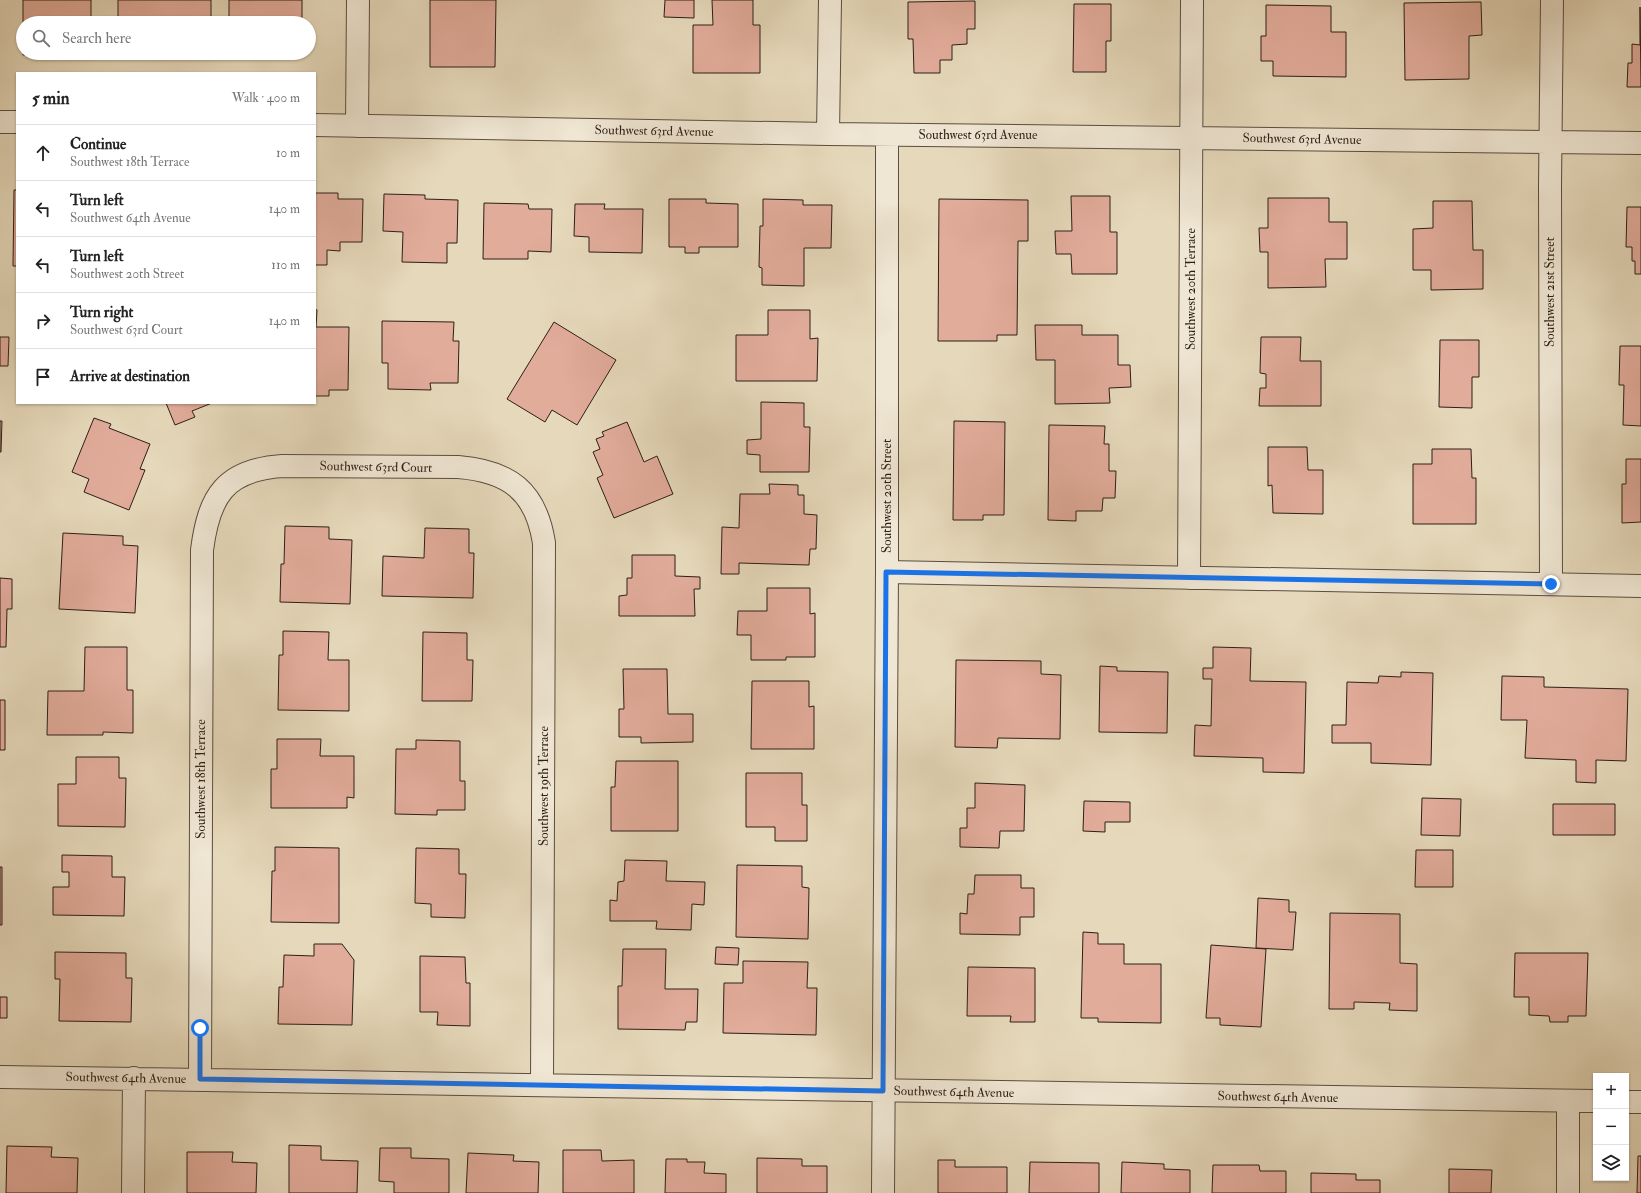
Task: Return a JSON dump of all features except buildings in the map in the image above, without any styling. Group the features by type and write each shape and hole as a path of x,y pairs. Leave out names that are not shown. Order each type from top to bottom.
{"street":[{"path":"357,126 358,0"},
{"path":"828,134 830,0"},
{"name":"Southwest 20th Terrace","path":"1189,578 1192,0"},
{"name":"Southwest 21st Street","path":"1551,584 1550,143 1552,0"},
{"path":"0,122 16,122"},
{"name":"Southwest 63rd Avenue","path":"316,125 887,135 1191,137 1550,143 1641,143"},
{"name":"Southwest 20th Street","path":"882,1193 887,135"},
{"name":"Southwest 63rd Court","path":"227,485 238,476 265,467 458,467 470,468 495,474 506,479 523,492"},
{"name":"Southwest 18th Terrace","path":"200,1079 202,550 204,530 209,512 218,495 227,485"},
{"name":"Southwest 19th Terrace","path":"523,492 538,514 542,528 545,561 542,1085"},
{"path":"886,572 1641,586"},
{"name":"Southwest 64th Avenue","path":"0,1077 1593,1101"},
{"path":"133,1193 134,1078"},
{"path":"1568,1101 1568,1193"},
{"path":"1629,1102 1641,1102"}],"route":[{"path":"200,1028 200,1079 883,1091 886,572 1551,584"}]}
